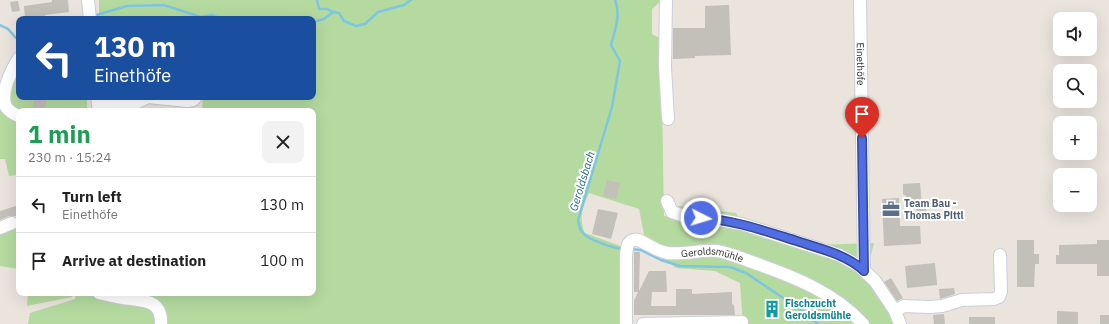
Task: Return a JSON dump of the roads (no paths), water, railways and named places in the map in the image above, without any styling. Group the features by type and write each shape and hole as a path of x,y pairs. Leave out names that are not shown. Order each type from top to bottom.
{"street":[{"path":"666,0 665,67 668,119"},
{"name":"Einethöfe","path":"860,0 864,271"},
{"path":"16,64 4,87 2,95 4,104 10,111 16,114"},
{"path":"107,100 108,103 114,106 135,103 140,100"},
{"path":"177,100 193,100"},
{"path":"667,201 672,212 686,217 715,219 742,224 839,255 859,266 874,281 895,311 900,324"},
{"path":"0,228 12,223"},
{"name":"Geroldsmühle","path":"626,324 627,249 632,240 637,240 652,248 664,252 678,254 714,251 725,253 766,267 797,279 821,292 846,308 863,324"},
{"path":"895,311 904,306 942,306 962,300 994,299 999,297 1001,292 1000,255"},
{"path":"116,296 150,302 158,308 161,315 161,324"},
{"path":"643,324 742,322"}],"waterway":[{"path":"317,0 319,9 327,9 333,12"},
{"path":"316,21 324,19 333,12 339,13 344,21 356,26 365,24 378,12 404,5 411,0"},
{"name":"Geroldsbach","path":"615,0 617,6 617,17 616,28 611,45 620,61 612,107 578,220 579,226 585,235 595,241 623,249"},
{"path":"93,16 127,6 164,5 198,16"},
{"path":"206,16 214,16"},
{"path":"0,25 8,29 16,38"},
{"name":"Geroldsbach","path":"630,249 641,250 661,260 680,266 730,267 746,273 805,313 818,324"}],"place":[{"name":"Team Bau - Thomas Pittl","path":"891,209"},
{"name":"Fischzucht Geroldsmühle","path":"772,309"}]}
